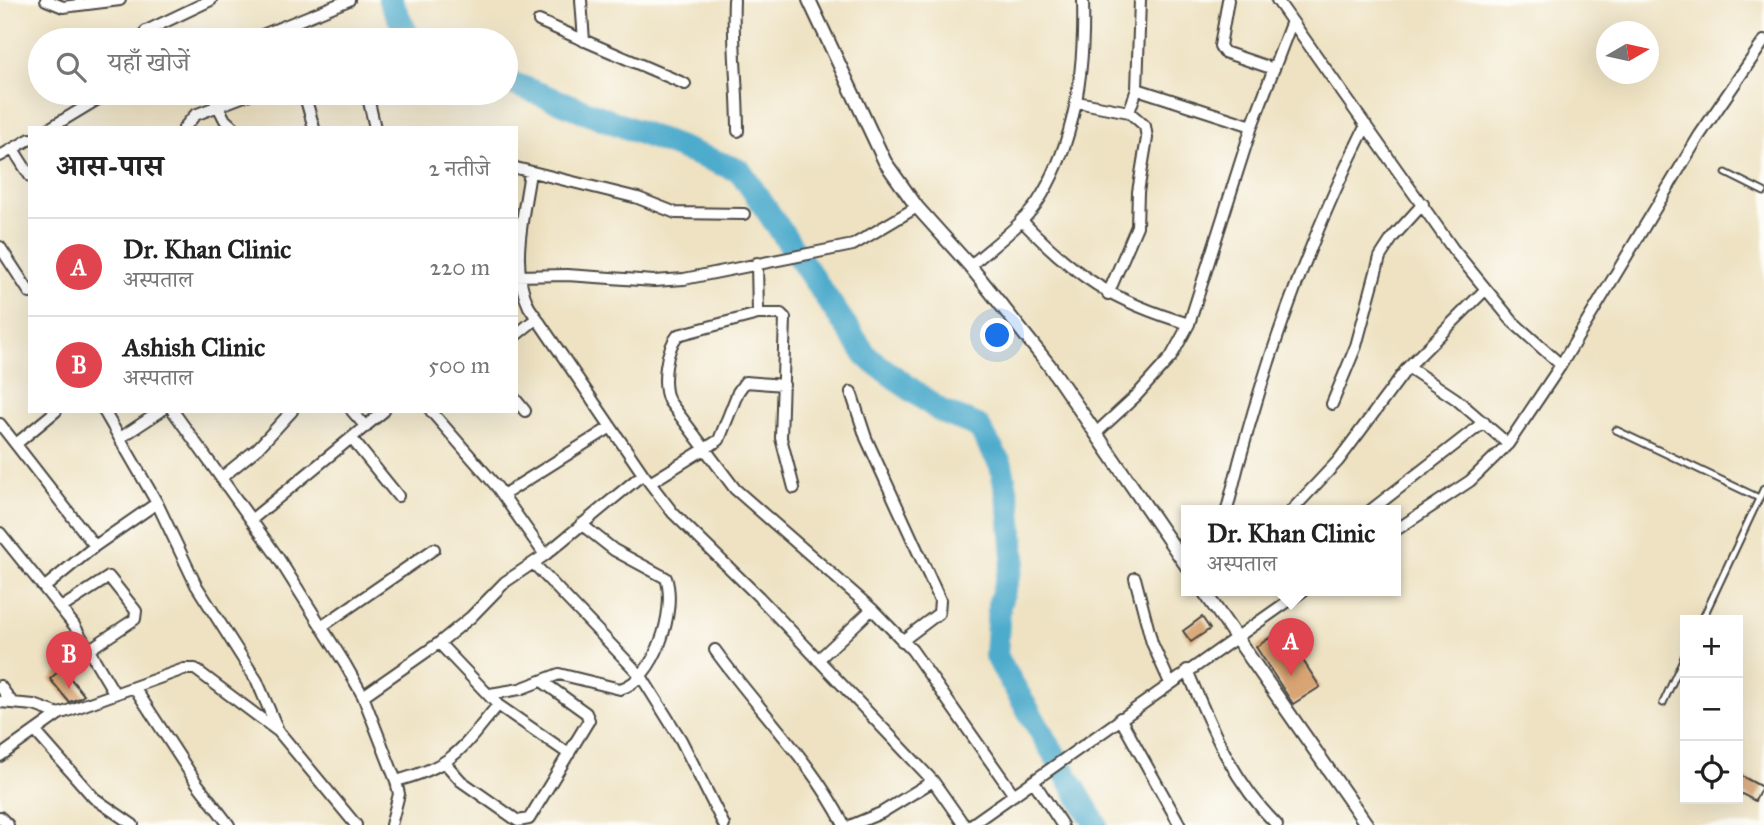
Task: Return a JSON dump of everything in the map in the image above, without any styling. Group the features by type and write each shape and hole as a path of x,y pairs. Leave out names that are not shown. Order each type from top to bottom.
{"street":[{"path":"46,0 63,7 120,0"},
{"path":"152,28 211,0"},
{"path":"277,28 332,3 349,0"},
{"path":"581,0 584,41"},
{"path":"734,0 732,34 737,60 738,131"},
{"path":"809,0 885,162 917,207 970,266 1049,365 1181,558"},
{"path":"970,266 1036,204 1052,173 1077,102 1084,34 1083,0"},
{"path":"1129,112 1137,89 1140,0"},
{"path":"1228,0 1220,46 1224,52 1274,69"},
{"path":"1277,0 1486,289 1513,322 1561,365"},
{"path":"1096,433 1136,396 1171,357 1189,324 1252,126 1292,21"},
{"path":"539,22 685,84"},
{"path":"1401,527 1470,481 1508,444 1561,365 1699,136 1764,41"},
{"path":"1137,89 1252,126"},
{"path":"1077,102 1129,112 1145,126 1147,138 1138,192 1139,215 1124,261 1108,293"},
{"path":"53,126 88,105"},
{"path":"186,126 195,115 216,105 232,126"},
{"path":"307,105 313,126"},
{"path":"370,105 375,126"},
{"path":"1228,505 1267,363 1332,194 1366,125"},
{"path":"0,156 28,140"},
{"path":"13,149 28,173"},
{"path":"518,169 638,198 676,213 744,214"},
{"path":"530,172 518,276 522,291 537,318 646,479 673,513 933,781 964,825"},
{"path":"1332,404 1356,346 1380,257 1393,237 1423,204"},
{"path":"518,276 567,275 654,281 684,279 762,261 835,250 859,242 917,207"},
{"path":"1021,220 1059,259 1108,293 1149,312 1189,324"},
{"path":"0,247 28,290"},
{"path":"758,314 762,261"},
{"path":"1297,505 1338,461 1408,367 1486,289"},
{"path":"794,488 781,439 785,318 782,314 758,314 687,331 673,341 664,384 665,393 735,489 872,609 902,640 945,694 1014,795"},
{"path":"518,333 537,318"},
{"path":"1408,367 1484,422 1508,444"},
{"path":"363,696 439,643 471,617 505,582 545,555 581,524 646,479 707,449 725,432 738,392 745,382 784,385"},
{"path":"851,392 866,438 940,600 939,614 902,640"},
{"path":"518,402 526,411"},
{"path":"16,444 54,413"},
{"path":"105,413 157,503 196,585 257,681 279,732"},
{"path":"120,438 158,413"},
{"path":"174,413 251,520 363,696 396,781 398,794 391,825"},
{"path":"221,478 258,448 290,413"},
{"path":"354,413 366,427"},
{"path":"251,520 382,413"},
{"path":"433,413 464,446 503,495 545,555"},
{"path":"1377,505 1484,422"},
{"path":"0,424 96,546"},
{"path":"503,495 611,427"},
{"path":"352,439 398,496"},
{"path":"45,587 96,546 157,503"},
{"path":"490,694 568,674 620,689 628,687 653,662 666,619 666,578 614,550 581,524"},
{"path":"0,533 61,608 90,649 115,694"},
{"path":"321,627 434,549"},
{"path":"533,563 641,676 681,740 724,825"},
{"path":"61,608 109,577 129,600 138,616 90,649"},
{"path":"1135,578 1152,643 1170,682"},
{"path":"1207,596 1367,825"},
{"path":"971,825 1296,596"},
{"path":"818,660 872,609"},
{"path":"439,643 498,705 569,754"},
{"path":"715,650 750,699 819,780 844,825"},
{"path":"0,756 59,714 184,669 195,669 279,732 356,825"},
{"path":"1187,670 1226,760 1243,787 1276,825"},
{"path":"445,762 479,795 518,821 529,819 588,725 588,715 543,682"},
{"path":"0,686 6,701 59,714"},
{"path":"134,687 196,782 229,825"},
{"path":"396,781 430,771 445,762 469,744 498,705"},
{"path":"1120,719 1180,825"},
{"path":"35,731 94,798 133,825"},
{"path":"852,825 881,813 933,781"},
{"path":"1034,782 1062,825"},
{"path":"0,817 8,825"}],"lane":[{"path":"1726,173 1764,192"},
{"path":"1616,430 1759,498"},
{"path":"1704,615 1764,488"},
{"path":"1662,703 1680,665"}],"building":[{"path":"1202,617 1210,629 1191,642 1183,631"},
{"path":"1283,629 1320,687 1293,704 1256,647"},
{"path":"62,668 84,695 80,698 69,702 50,679"},
{"path":"1743,777 1762,787 1755,801 1743,795"}],"waterway":[{"path":"390,0 404,28"},
{"path":"518,86 740,171 867,357 942,412 978,426 1001,465 1010,509 1014,558 999,605 996,656 1096,825"}],"place":[{"name":"Dr. Khan Clinic","path":"1291,676"},
{"name":"Ashish Clinic","path":"69,689"}]}
